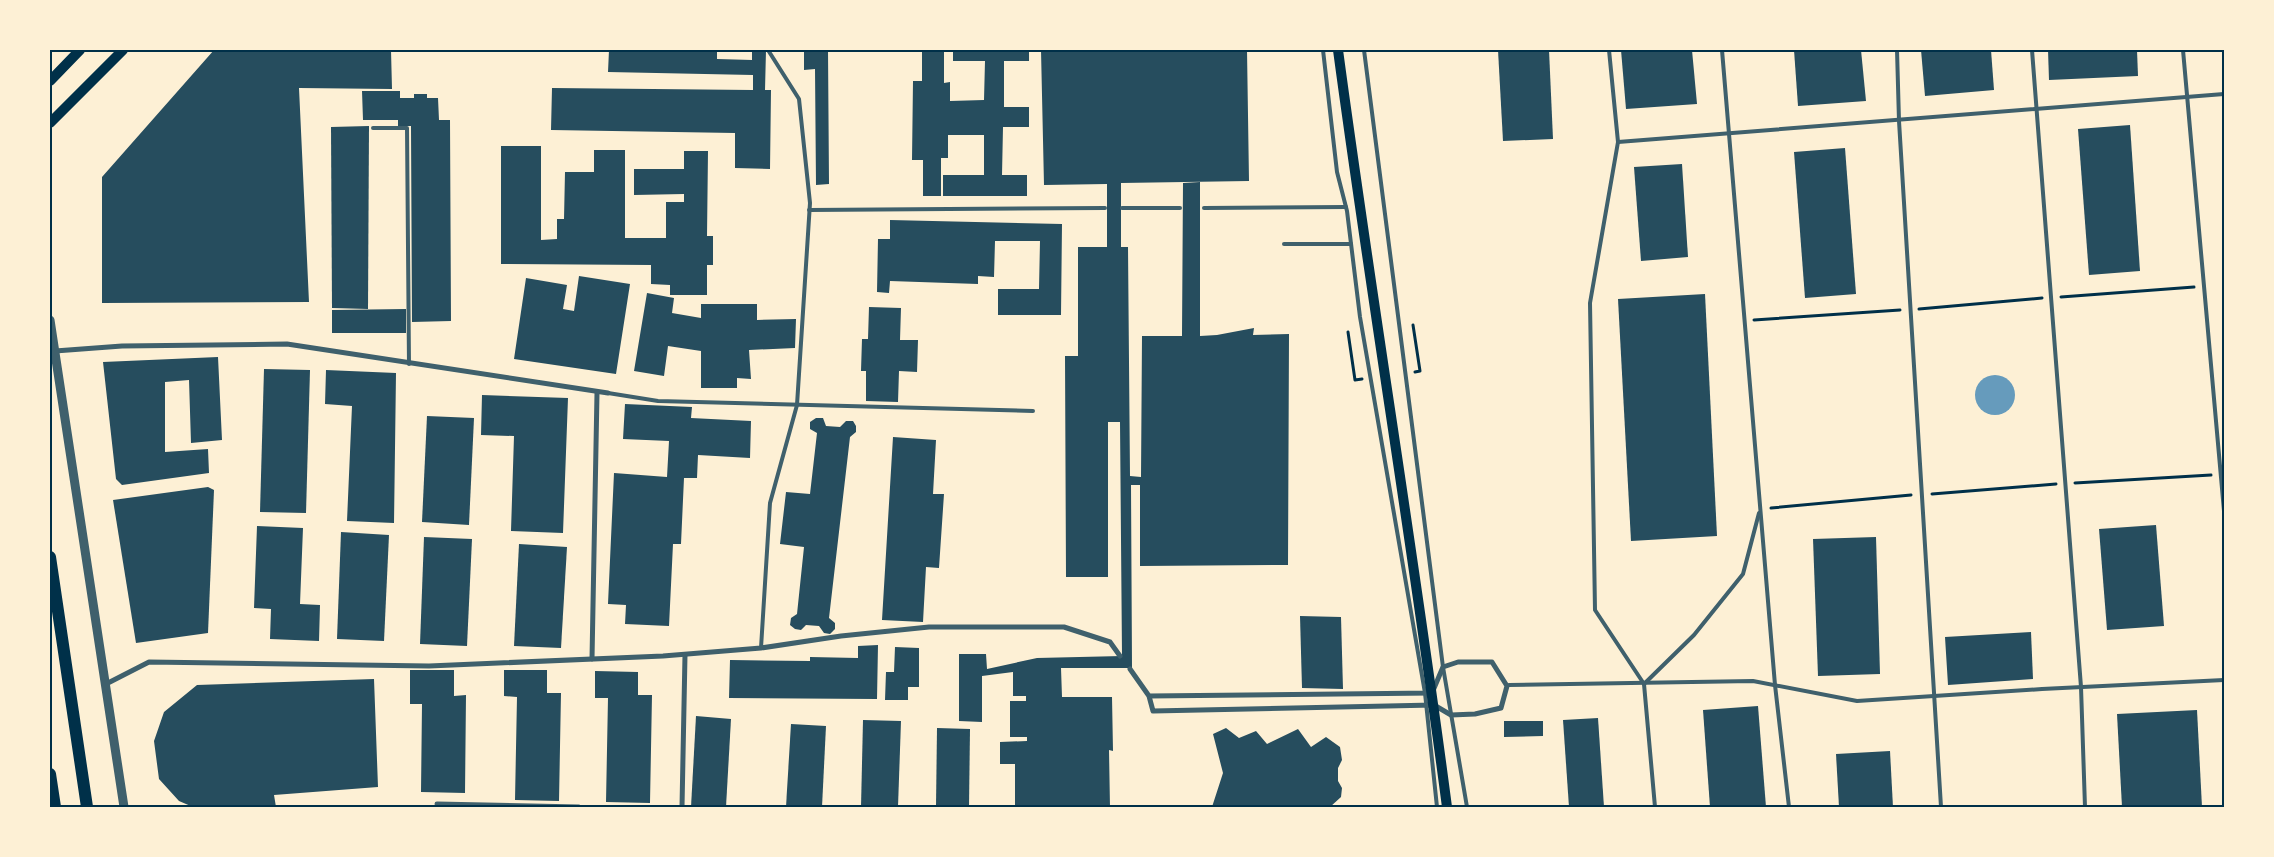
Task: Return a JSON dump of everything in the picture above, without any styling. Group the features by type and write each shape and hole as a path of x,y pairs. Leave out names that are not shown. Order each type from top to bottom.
{"main road":[{"path":"50,82 80,50"},
{"path":"50,123 123,50"},
{"path":"1338,50 1428,693 1447,807"},
{"path":"50,557 87,807"},
{"path":"50,774 55,807"}],"street":[{"path":"50,320 124,807"},
{"path":"55,351 122,346 287,344 608,393"},
{"path":"592,659 597,392"},
{"path":"106,684 149,662 430,666 685,655 761,648 841,636 929,627 1064,627 1110,642 1120,656"},
{"path":"682,807 685,655"},
{"path":"1130,669 1149,696 1153,711 1430,705 1451,715 1463,715 1501,708 1508,686 1492,662 1458,662 1443,667 1428,693 1149,696"},
{"path":"437,804 579,807"}],"lane":[{"path":"761,648 770,503 797,405 809,210 800,99 768,50"},
{"path":"1323,50 1337,172 1346,207 1360,318 1428,693"},
{"path":"1364,50 1443,667 1467,807"},
{"path":"1609,50 1618,142 1590,303 1595,610 1644,684 1655,807"},
{"path":"1722,50 1775,686 1789,807"},
{"path":"1897,50 1899,121 1941,807"},
{"path":"2032,50 2081,687 2085,807"},
{"path":"2183,50 2224,511"},
{"path":"1618,142 2224,94"},
{"path":"374,128 407,128 409,364"},
{"path":"1204,208 1346,207"},
{"path":"809,210 1105,208"},
{"path":"1122,208 1180,208"},
{"path":"1284,244 1351,244"},
{"path":"608,393 658,401 1033,411"},
{"path":"1644,684 1694,635 1743,574 1760,509"},
{"path":"1508,686 1753,681 1857,701 2224,680"},
{"path":"1430,705 1437,807"}],"path":[{"path":"1744,320 2204,287"},
{"path":"1413,324 1420,371"},
{"path":"1348,332 1355,380"},
{"path":"1760,509 2066,483 2221,474"}],"water":[{"path":"1995,375 2009,381 2015,395 2009,409 1995,415 1981,409 1975,395 1981,381"}],"building":[{"path":"214,50 391,50 392,89 299,88 309,302 102,303 102,177"},
{"path":"609,50 717,50 717,59 752,60 752,50 766,50 765,90 771,90 770,169 735,168 735,133 551,130 552,88 753,90 753,75 608,72"},
{"path":"804,50 828,50 829,184 816,185 815,69 804,70"},
{"path":"922,50 944,50 944,83 950,82 950,101 984,100 985,61 953,61 953,50 1029,50 1029,61 1004,61 1004,107 1029,107 1029,127 1003,127 1002,175 1027,175 1027,196 943,196 943,175 984,175 984,135 948,135 948,158 941,158 941,196 923,196 923,160 912,160 913,81 922,81"},
{"path":"1041,50 1247,50 1249,181 1121,183 1121,247 1128,247 1130,476 1141,477 1142,336 1182,336 1183,183 1200,182 1200,336 1217,335 1254,328 1253,335 1289,334 1288,565 1140,566 1140,485 1131,485 1132,668 1061,668 1062,697 1112,697 1113,751 1109,750 1110,807 1015,807 1015,764 1000,764 1000,742 1027,741 1027,737 1010,737 1010,701 1026,701 1026,696 1013,696 1013,672 982,676 982,722 959,721 959,654 986,654 987,669 1037,658 1122,656 1120,422 1108,422 1108,577 1066,577 1065,356 1078,356 1078,247 1107,247 1107,184 1044,185"},
{"path":"1498,50 1549,50 1553,139 1503,141"},
{"path":"1621,50 1692,50 1697,104 1626,109"},
{"path":"1794,50 1861,50 1866,101 1798,106"},
{"path":"1921,50 1991,50 1994,90 1925,96"},
{"path":"2048,50 2137,50 2138,76 2049,80"},
{"path":"362,91 400,91 400,98 414,98 414,94 427,94 427,98 438,98 439,120 450,120 451,321 412,322 411,126 398,126 398,120 363,120"},
{"path":"2130,125 2140,271 2089,275 2078,129"},
{"path":"369,126 368,309 332,308 331,127"},
{"path":"501,146 541,146 541,240 557,239 557,219 564,219 565,172 594,172 594,150 625,150 625,238 666,238 666,202 684,202 684,194 634,195 634,169 684,169 684,151 708,151 707,236 713,236 713,265 707,265 707,295 670,295 670,285 651,284 651,265 501,264"},
{"path":"1845,148 1856,294 1805,298 1794,152"},
{"path":"1682,164 1688,257 1641,261 1634,167"},
{"path":"890,220 1062,224 1061,315 998,315 998,289 1039,289 1040,241 995,241 994,277 978,276 978,284 890,281 889,293 877,292 878,239 890,239"},
{"path":"579,276 630,284 616,374 514,359 526,278 567,285 563,309 574,311"},
{"path":"647,293 674,298 672,313 701,318 701,304 757,304 757,320 796,319 795,348 749,350 751,379 737,378 737,388 701,388 701,351 668,346 664,376 634,371"},
{"path":"1705,294 1717,536 1631,541 1618,299"},
{"path":"869,307 901,308 900,340 918,340 917,372 899,371 898,402 866,401 866,371 861,371 862,339 868,339"},
{"path":"406,309 406,333 332,333 332,310"},
{"path":"218,357 222,440 191,443 189,380 165,382 165,452 208,449 209,473 122,485 116,479 103,362"},
{"path":"264,369 310,370 306,513 260,512"},
{"path":"326,370 396,373 394,523 347,521 352,406 325,404"},
{"path":"482,395 568,398 563,533 511,531 514,436 481,435"},
{"path":"625,404 692,407 691,418 751,421 750,458 698,455 697,478 684,478 681,544 673,544 669,626 625,624 626,605 608,604 614,473 667,477 669,441 623,439"},
{"path":"427,416 474,418 469,525 422,522"},
{"path":"816,418 823,418 826,426 840,427 846,421 853,421 856,426 856,432 850,437 829,618 835,623 835,629 830,634 824,633 819,626 806,625 801,630 795,629 790,625 791,618 797,614 804,547 780,544 786,492 810,494 817,433 810,429 810,422"},
{"path":"893,437 936,440 933,494 944,494 939,568 926,567 923,622 882,620"},
{"path":"208,487 214,490 208,633 136,643 113,500"},
{"path":"2156,525 2164,626 2107,630 2099,529"},
{"path":"257,526 303,528 300,604 320,605 319,641 270,639 271,609 254,608"},
{"path":"341,532 389,535 384,641 337,639"},
{"path":"424,537 472,539 467,646 420,644"},
{"path":"1876,537 1880,674 1818,676 1813,539"},
{"path":"519,544 567,547 561,648 514,646"},
{"path":"1300,616 1341,617 1343,689 1302,688"},
{"path":"2031,632 2033,679 1948,685 1945,637"},
{"path":"878,645 877,699 729,698 730,660 810,661 810,657 858,658 858,646"},
{"path":"895,647 919,648 919,687 908,687 908,700 885,700 886,672 894,672"},
{"path":"410,670 454,670 454,696 466,695 465,793 421,792 422,704 410,704"},
{"path":"504,670 547,670 547,693 561,693 559,801 515,800 517,697 504,696"},
{"path":"595,671 638,672 638,695 652,695 650,803 606,802 608,698 595,698"},
{"path":"374,679 378,787 274,795 276,807 193,807 179,801 159,779 154,741 164,712 197,685"},
{"path":"1758,706 1766,807 1710,807 1703,710"},
{"path":"2197,710 2202,807 2122,807 2117,714"},
{"path":"696,716 731,719 726,807 691,807"},
{"path":"1598,718 1604,807 1569,807 1563,720"},
{"path":"863,720 901,721 898,807 861,807"},
{"path":"1504,721 1543,721 1543,736 1504,737"},
{"path":"791,724 826,726 822,807 786,807"},
{"path":"937,728 970,729 969,807 936,807"},
{"path":"1226,728 1239,738 1256,731 1267,744 1298,729 1311,747 1326,737 1340,747 1342,760 1338,768 1338,781 1342,788 1341,797 1330,807 1212,807 1223,773 1213,734"},
{"path":"1890,751 1893,807 1839,807 1836,754"}]}
